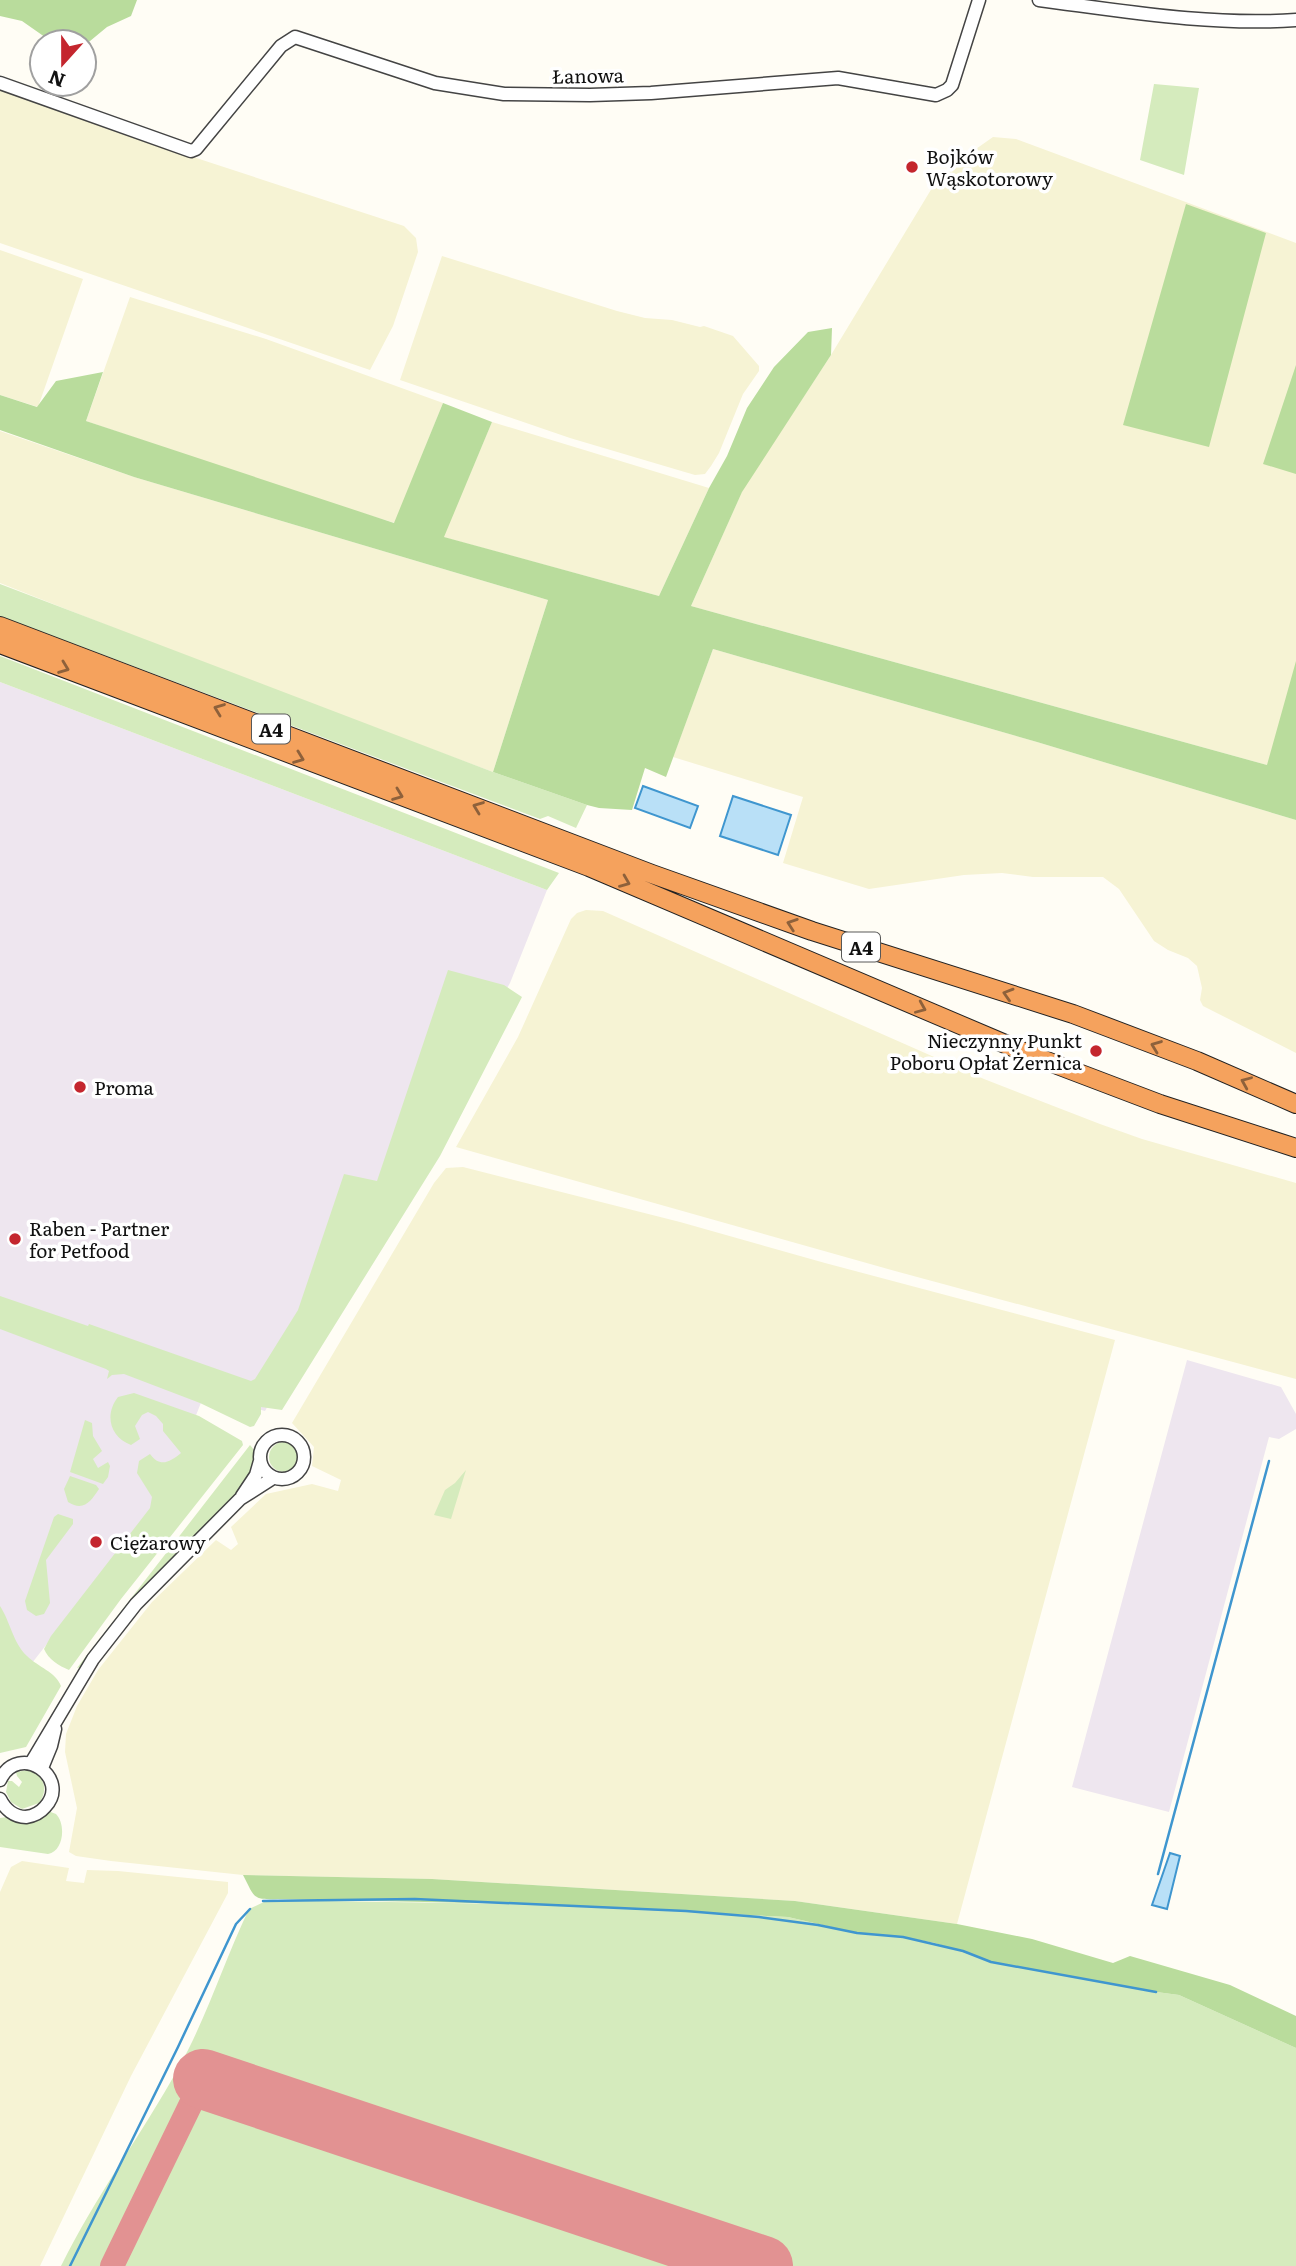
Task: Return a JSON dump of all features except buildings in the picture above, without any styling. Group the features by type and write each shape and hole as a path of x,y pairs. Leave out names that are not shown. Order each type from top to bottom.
{"highway":[{"name":"A4","path":"0,626 590,859 1031,1055 1160,1104 1296,1148"},
{"name":"A4","path":"0,644 568,850"},
{"name":"A4","path":"590,859 1073,1014 1296,1104"}],"street":[{"name":"Łanowa","path":"0,83 191,152 281,46 295,37 435,83 504,94 651,93 838,78 936,95 952,85 979,0"},
{"path":"1039,0 1172,17 1273,22 1296,20"},
{"path":"37,1766 51,1746 56,1723 112,1632 149,1590 240,1499 256,1475 263,1446 272,1437 290,1436 303,1449 304,1461 298,1473 286,1479 273,1478 267,1474 260,1461"},
{"path":"240,1499 273,1478"},
{"path":"0,1780 10,1767 19,1763 37,1766 52,1785 52,1794 43,1810 27,1817 4,1812 0,1799"}],"shaded area":[{"path":"0,89 135,138 404,226 416,238 418,252 393,326 370,370 0,243"},
{"path":"993,137 1016,139 1296,243 1296,773 691,606 744,487 831,355 932,188 956,163"},
{"path":"0,250 83,279 38,407 0,395"},
{"path":"442,256 617,311 645,318 704,326 733,336 759,366 759,371 743,394 719,453 705,474 695,475 570,438 400,380"},
{"path":"130,297 266,339 443,403 395,523 86,421"},
{"path":"492,422 709,488 659,596 443,537"},
{"path":"0,431 134,477 548,600 493,772 243,679 0,583"},
{"path":"713,649 1296,820 1296,1053 1203,1006 1197,966 1188,958 1154,941 1119,889 1103,877 1033,877 1002,873 964,875 869,889 783,863 803,797 673,757"},
{"path":"0,682 547,890 510,983 265,1411 204,1395 191,1428 207,1439 0,1704"},
{"path":"586,910 603,911 984,1079 1100,1124 1142,1139 1296,1183 1296,1379 895,1271 456,1147 518,1037 571,919"},
{"path":"463,1167 680,1222 1115,1340 957,1924 795,1901 432,1879 243,1875 111,1861 76,1856 69,1852 77,1808 65,1752 66,1734 77,1706 98,1670 152,1602 216,1540 231,1550 238,1544 231,1527 266,1494 312,1484 338,1491 341,1480 312,1466 314,1447 292,1423 434,1183 446,1168"},
{"path":"1187,1360 1281,1387 1296,1414 1296,1429 1279,1439 1269,1437 1169,1812 1072,1787"},
{"path":"22,1861 69,1868 66,1881 84,1883 87,1870 118,1871 228,1882 228,1893 131,2076 40,2266 0,2266 0,1892 11,1867"}],"green space":[{"path":"0,0 137,0 131,16 107,27 98,34 98,28 32,28 22,21 0,16"},
{"path":"1154,84 1199,88 1184,175 1140,160"},
{"path":"1186,204 1266,233 1209,447 1123,425"},
{"path":"832,328 831,355 742,492 691,606 1267,765 1296,661 1296,820 713,649 666,777 645,768 632,810 587,805 493,772 548,600 134,477 0,430 0,395 37,407 56,381 103,372 86,421 394,523 443,403 492,422 444,537 659,596 709,488 727,456 747,408 774,367 808,332"},
{"path":"1296,365 1296,474 1263,464"},
{"path":"0,584 493,772 587,805 576,828 548,816 540,819 0,616"},
{"path":"0,656 559,873 547,890 0,682"},
{"path":"448,970 504,985 522,997 440,1156 282,1410 261,1407 261,1414 254,1426 250,1427 200,1403 124,1374 112,1375 107,1379 109,1371 106,1369 0,1329 0,1296 251,1381 255,1379 298,1310 344,1174 377,1181"},
{"path":"134,1393 199,1416 242,1441 243,1445 121,1599 69,1670 54,1662 44,1649 51,1636 150,1508 152,1497 137,1473 139,1461 150,1454 158,1461 165,1462 181,1453 163,1431 163,1424 148,1412 142,1415 135,1426 140,1439 131,1445 118,1437 111,1425 111,1411 118,1397"},
{"path":"85,1420 92,1423 93,1436 102,1451 93,1459 98,1468 108,1462 110,1466 108,1477 103,1484 70,1472"},
{"path":"284,1442 295,1446 299,1457 295,1468 284,1472 273,1468 269,1457 273,1446"},
{"path":"250,1445 257,1457 255,1469 239,1491 84,1666 77,1668"},
{"path":"466,1470 451,1519 434,1515 445,1490"},
{"path":"70,1476 96,1485 99,1489 86,1504 78,1506 68,1502 64,1489"},
{"path":"58,1514 73,1519 73,1524 46,1560 50,1603 44,1614 36,1616 27,1610 25,1601 54,1517"},
{"path":"0,1606 22,1651 51,1673 61,1686 26,1747 0,1753"},
{"path":"28,1770 41,1779 44,1793 39,1803 22,1809 11,1802 6,1792 8,1781 19,1787 22,1782 16,1772"},
{"path":"48,1811 59,1818 62,1830 60,1843 53,1852 48,1854 0,1847 0,1818"},
{"path":"243,1875 432,1879 795,1901 957,1924 1032,1939 1113,1963 1130,1956 1230,1985 1296,2016 1296,2048 1179,1995 991,1962 935,1943 857,1933 788,1917 517,1904 263,1899 252,1893"},
{"path":"268,1900 517,1904 788,1917 857,1933 935,1943 991,1962 1179,1995 1296,2048 1296,2266 61,2266 189,2048 249,1909"}],"water":[{"path":"643,786 698,806 690,828 635,808"},
{"path":"733,796 791,815 778,855 720,836"},
{"path":"1170,1853 1180,1856 1167,1909 1152,1905"}],"waterway":[{"path":"1158,1874 1269,1461"},
{"path":"263,1901 415,1899 686,1911 759,1917 857,1933 903,1937 963,1951 991,1962 1156,1992"},
{"path":"70,2266 236,1924 250,1909"}],"taxiway":[{"path":"112,2266 203,2079"}],"runway":[{"path":"203,2079 763,2266"}],"place":[{"name":"Bojków Wąskotorowy","path":"912,167"},
{"name":"Nieczynny Punkt Poboru Opłat Żernica","path":"1096,1051"},
{"name":"Proma","path":"80,1087"},
{"name":"Raben - Partner for Petfood","path":"15,1239"},
{"name":"Ciężarowy","path":"96,1542"}]}
